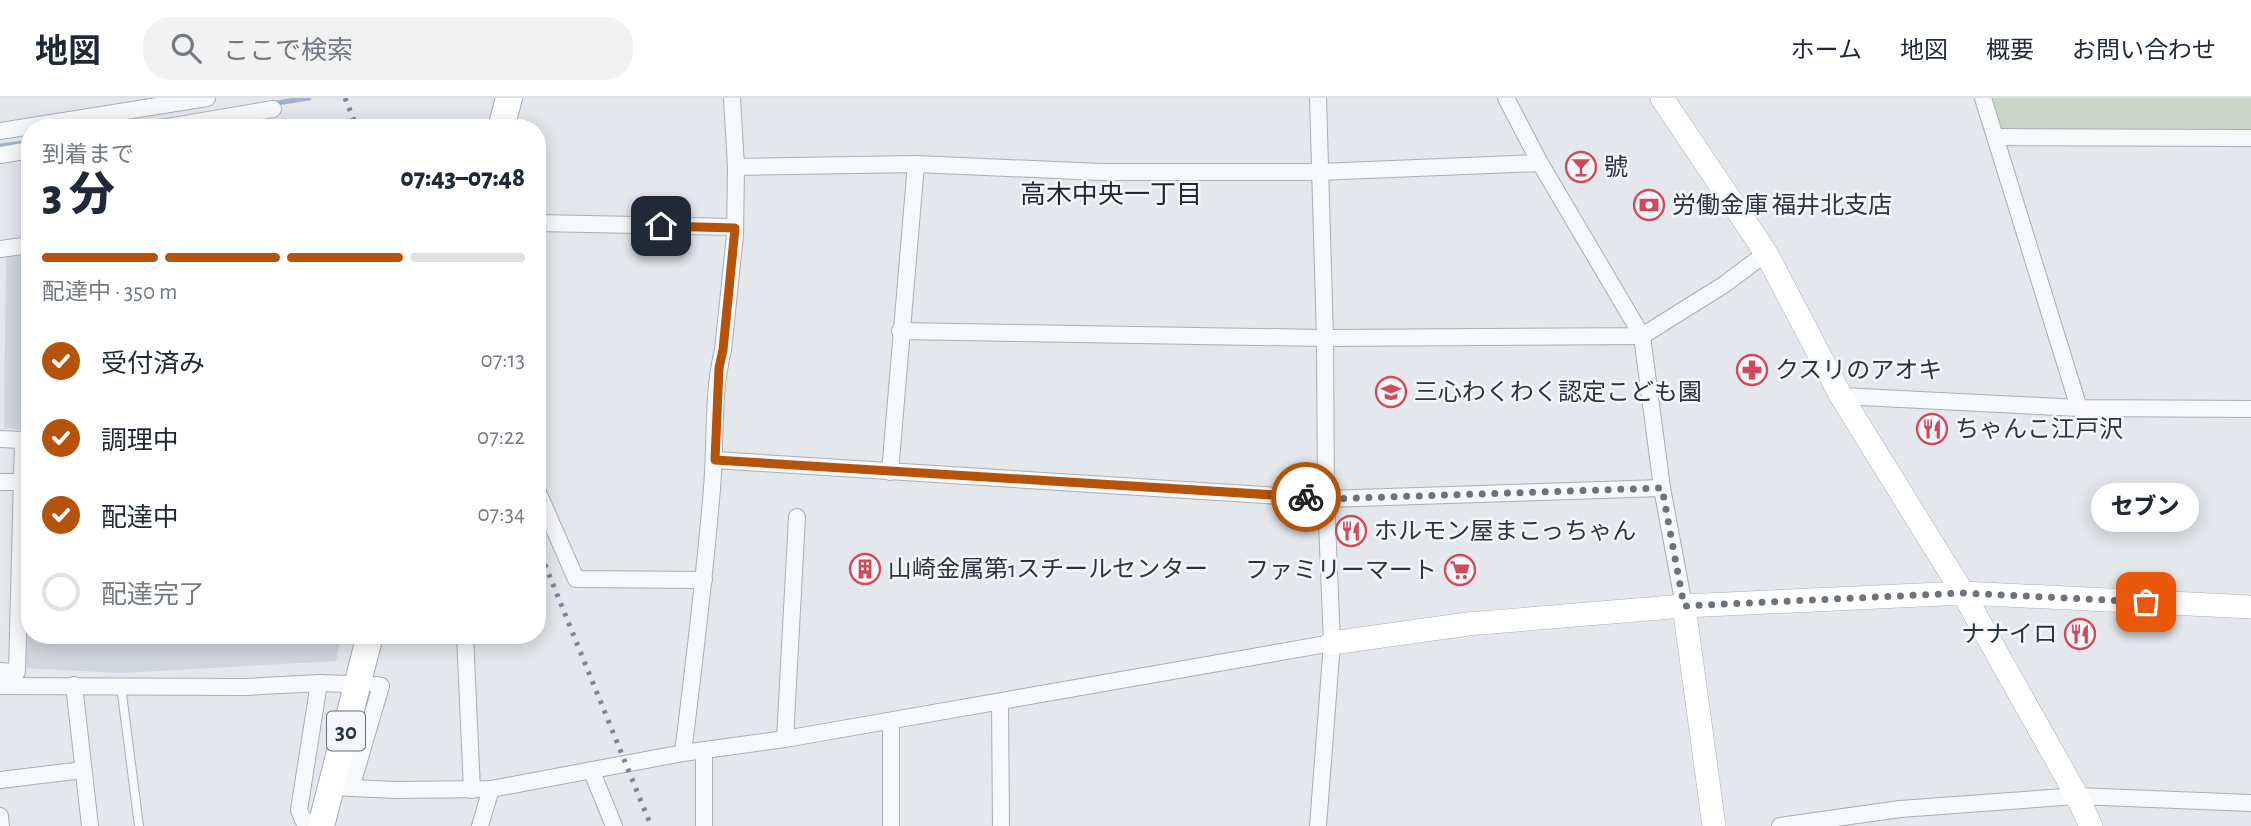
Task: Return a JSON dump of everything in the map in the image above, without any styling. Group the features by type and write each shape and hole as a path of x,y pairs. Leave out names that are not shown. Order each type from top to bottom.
{"main road":[{"path":"503,119 509,98"},
{"name":"30","path":"321,826 341,788 368,644"}],"street":[{"path":"75,119 207,98"},
{"path":"683,753 705,580 719,368 735,228 736,167 732,98"},
{"path":"1318,98 1325,338 1326,499 1332,643 1318,826"},
{"path":"1506,98 1540,163 1642,336 1662,488 1684,606 1714,826"},
{"path":"1662,98 1766,253 1841,396 1963,593 2077,796 2091,826"},
{"path":"1983,98 2079,408"},
{"path":"214,119 273,109"},
{"path":"0,131 21,128"},
{"path":"1995,137 2251,138"},
{"path":"0,155 21,152"},
{"path":"736,167 916,164 1101,172 1319,172 1540,163"},
{"path":"890,472 916,164"},
{"path":"546,223 735,228"},
{"path":"0,249 21,246"},
{"path":"900,331 1325,338 1642,336 1726,284 1766,253"},
{"path":"1841,396 2079,408 2251,409"},
{"path":"0,439 21,440"},
{"path":"715,460 1326,499 1662,488"},
{"path":"0,482 21,482"},
{"path":"546,510 576,579 705,580"},
{"path":"785,739 797,517"},
{"path":"0,671 17,672 21,520"},
{"path":"375,685 381,686 341,788 472,790 592,772 683,753 1000,703 1332,643 1468,624 1684,606 1963,593 2251,607"},
{"path":"465,644 472,790"},
{"path":"319,683 299,810 303,820 321,826"},
{"path":"0,685 245,687 347,684"},
{"path":"74,685 90,826"},
{"path":"1000,703 1001,826"},
{"path":"891,721 891,826"},
{"path":"704,751 704,826"},
{"path":"0,780 83,770"},
{"path":"592,772 614,826"},
{"path":"480,826 491,789"},
{"path":"1780,826 1901,818 2077,796 2251,803"},
{"path":"0,816 1,826"}],"lane":[{"path":"121,687 139,826"}],"shaded area":[{"path":"21,254 21,429 4,428 6,255"},
{"path":"23,644 340,644 336,661 121,673 23,668"}],"green space":[{"path":"1985,98 2251,98 2251,131 1995,137"}],"waterway":[{"path":"270,104 309,98"},
{"path":"0,146 21,143"}],"railway":[{"path":"345,98 353,119"},
{"path":"546,567 651,826"}],"way so far":[{"path":"1306,497 1326,499 1662,488 1684,606 1963,593 2146,602"}],"place":[{"name":"號","path":"1581,167"},
{"name":"労働金庫 福井北支店","path":"1649,205"},
{"name":"クスリのアオキ","path":"1752,370"},
{"name":"三心わくわく認定こども園","path":"1391,392"},
{"name":"ちゃんこ江戸沢","path":"1932,429"},
{"name":"ホルモン屋まこっちゃん","path":"1351,531"},
{"name":"山崎金属第1スチールセンター","path":"865,569"},
{"name":"ファミリーマート","path":"1460,570"},
{"name":"セブン","path":"2146,602"},
{"name":"ナナイロ","path":"2080,634"}],"district":[{"name":"高木中央一丁目","path":"1111,194"}],"route":[{"path":"661,226 735,228 719,368 715,460 1306,497"}]}
